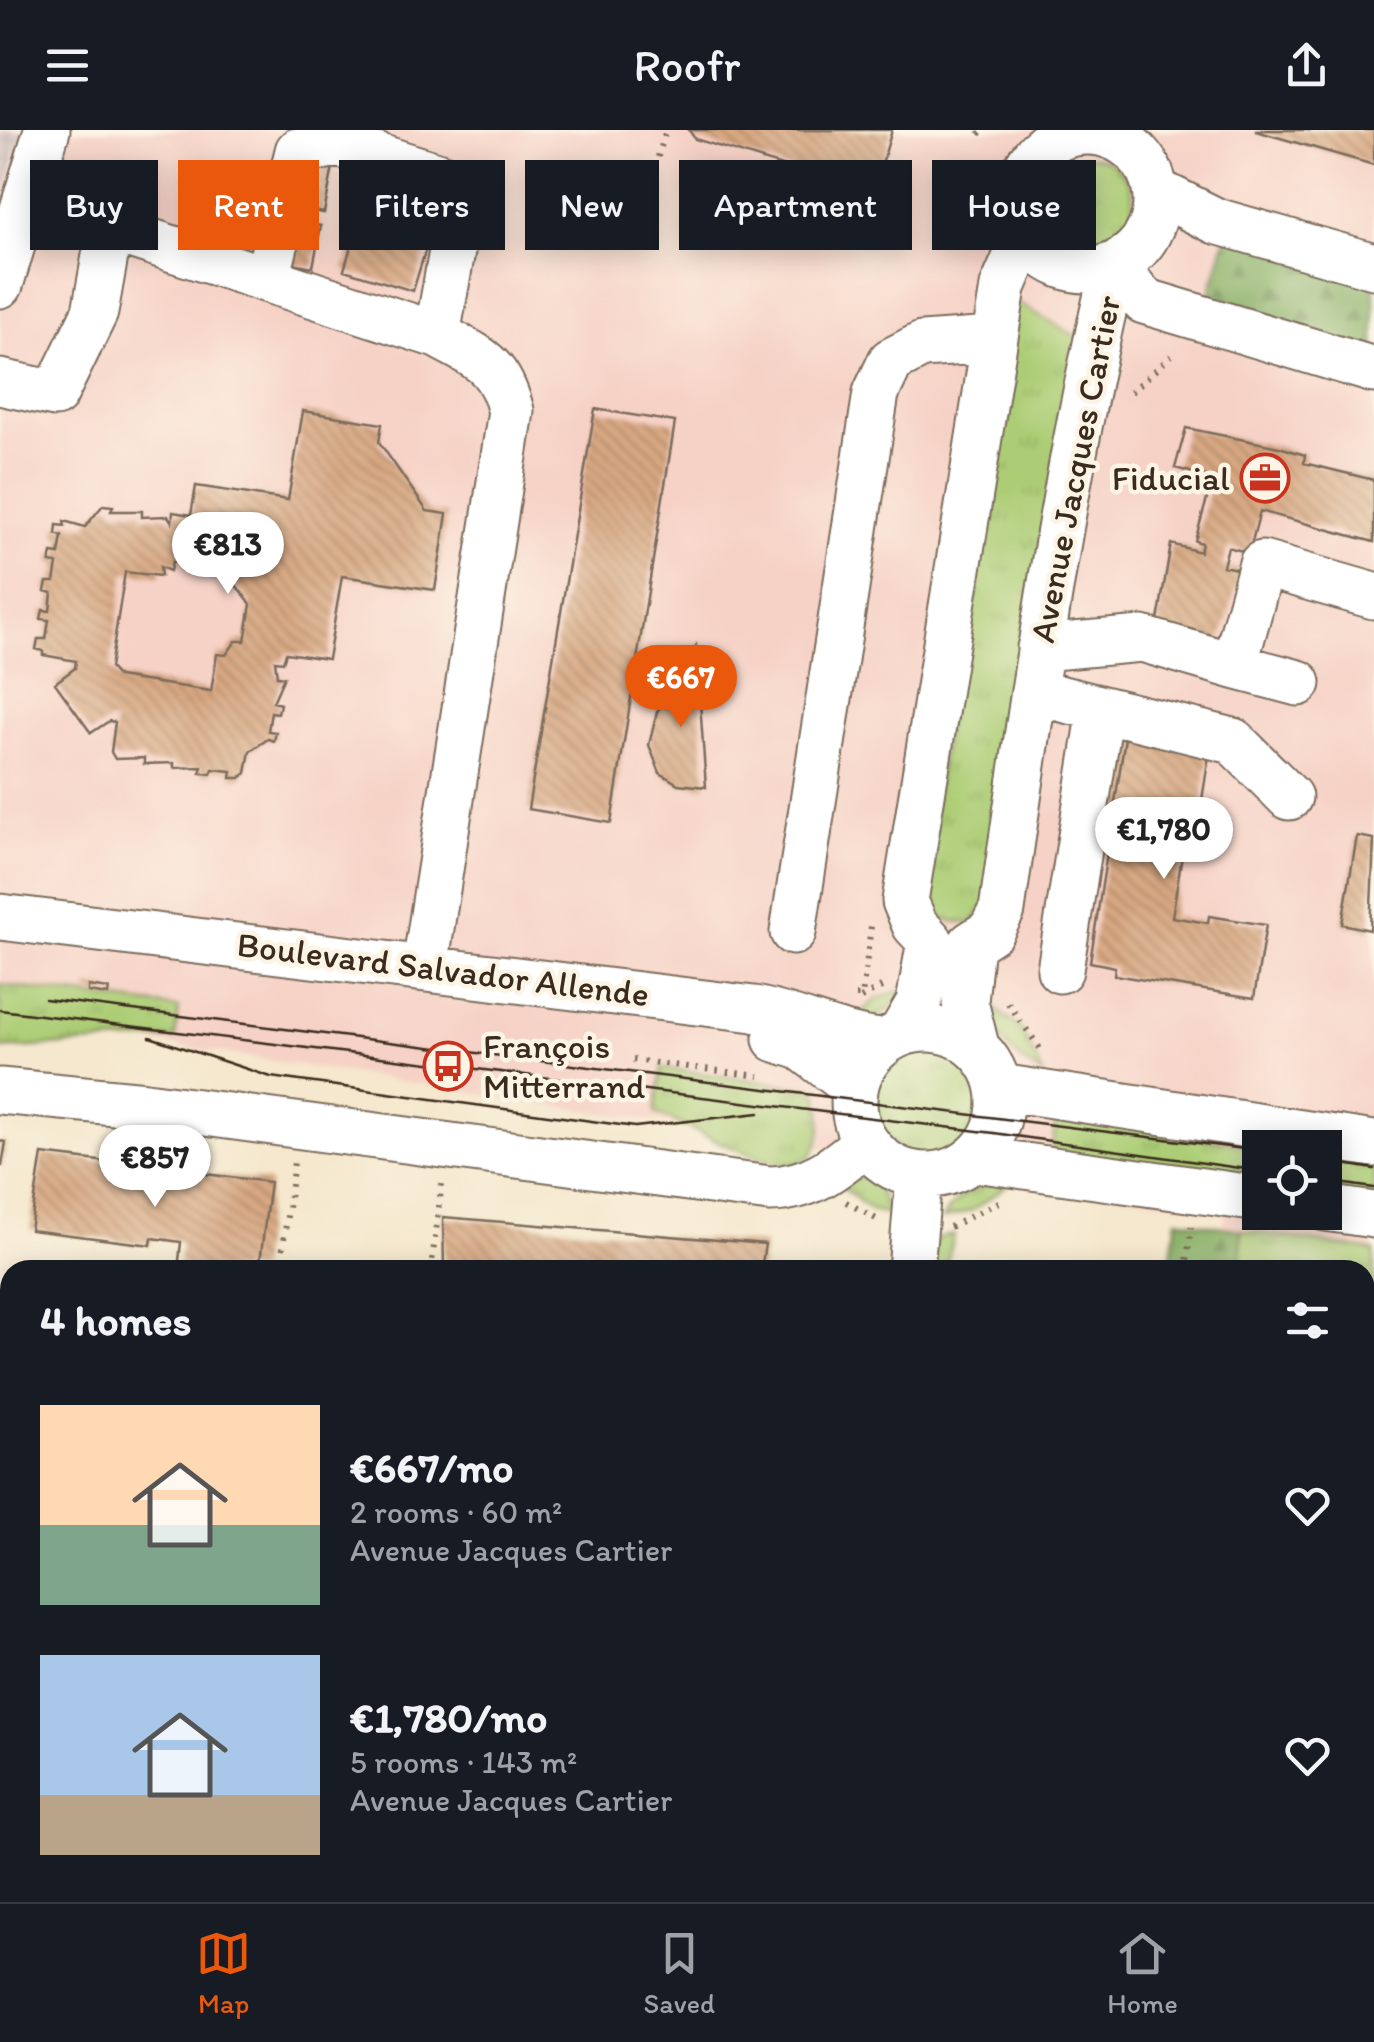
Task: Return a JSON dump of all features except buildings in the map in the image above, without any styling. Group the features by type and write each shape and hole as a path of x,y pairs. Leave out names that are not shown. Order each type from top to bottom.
{"street":[{"path":"0,284 47,130"},
{"path":"1025,149 1076,132 1136,140 1156,192 1152,227 1130,256 1114,265 1081,270 1064,266 1039,250"},
{"path":"267,279 298,151 338,144 444,177 456,228 437,335"},
{"path":"1156,192 1216,221 1374,266"},
{"path":"26,201 30,202"},
{"path":"158,244 437,335 490,364 503,382 510,411 424,967"},
{"path":"0,382 55,394 94,312 106,250"},
{"path":"976,1046 951,942 915,925 905,901 993,340 1003,287 1019,250"},
{"name":"Avenue Jacques Cartier","path":"1114,265 1144,301 1374,370"},
{"name":"Avenue Jacques Cartier","path":"892,1037 919,1003 951,942 991,931 1002,910 1040,648 1090,360 1114,265"},
{"path":"793,932 876,393 891,360 922,345 993,340"},
{"path":"1234,666 1262,564 1374,596"},
{"path":"1040,648 1142,639 1298,683"},
{"path":"1034,692 1233,741 1290,797"},
{"path":"1060,970 1101,709"},
{"name":"Boulevard Salvador Allende","path":"0,917 754,1009 804,1020 850,1040 892,1037"},
{"name":"Boulevard Salvador Allende","path":"0,947 92,952 764,1036 801,1046 854,1087"},
{"path":"940,1030 976,1046 992,1065 1000,1087 994,1133 975,1158 948,1173 919,1176 880,1158 865,1143 854,1117 854,1087 864,1062 892,1037 940,1030"},
{"path":"1000,1087 1374,1144"},
{"path":"0,1091 146,1105 770,1188 800,1188 865,1143"},
{"path":"975,1158 1242,1196"},
{"path":"912,1260 919,1176"},
{"path":"1342,1210 1374,1215"}],"path":[{"path":"658,157 666,130"},
{"path":"1131,392 1172,356"},
{"path":"995,995 1020,1015 1049,1066"},
{"path":"633,1060 771,1078"},
{"path":"281,1260 294,1161"},
{"path":"432,1260 442,1178"},
{"path":"835,1190 850,1207 894,1224"},
{"path":"946,1228 976,1218 1014,1191"},
{"path":"1187,1260 1193,1216"}],"shaded area":[{"path":"0,130 24,130 0,207"},
{"path":"24,130 1374,130 1374,1260 1220,1260 1225,1211 0,1018 0,207"}],"green space":[{"path":"1096,156 1113,163 1126,176 1133,193 1133,211 1126,228 1113,241 1096,248 1096,160 1067,160"},
{"path":"1226,236 1374,278 1374,356 1206,308"},
{"path":"1015,301 1082,340 994,894 971,923 949,921 928,912 921,884"},
{"path":"0,985 179,1008 175,1038 0,1049"},
{"path":"908,988 884,1013 850,1021 877,999"},
{"path":"977,994 1021,1029 1043,1074 1021,1060 1002,1040"},
{"path":"929,1047 950,1051 968,1063 980,1081 984,1102 980,1123 968,1141 950,1153 929,1157 908,1153 890,1141 878,1123 874,1102 878,1081 890,1063 908,1051"},
{"path":"662,1068 816,1089 821,1127 814,1150 806,1159 780,1163 734,1148 655,1113"},
{"path":"1057,1110 1242,1145 1242,1183 1051,1158"},
{"path":"1342,1151 1374,1156 1374,1203 1342,1198"},
{"path":"864,1173 878,1189 889,1214 871,1210 842,1187"},
{"path":"1010,1183 973,1210 943,1219 955,1202 971,1191"},
{"path":"1177,1219 1241,1230 1241,1260 1171,1260"},
{"path":"1241,1230 1374,1251 1374,1260 1241,1260"},
{"path":"954,1235 948,1260 932,1260 936,1238"}],"tram line":[{"path":"45,999 1242,1149"},
{"path":"0,1010 994,1133 1242,1168"},
{"path":"150,1037 271,1077 635,1127 759,1113"},
{"path":"1342,1164 1374,1169"},
{"path":"1342,1183 1374,1188"}],"place":[{"name":"Fiducial","path":"1265,478"},
{"name":"François Mitterrand","path":"448,1066"}]}
